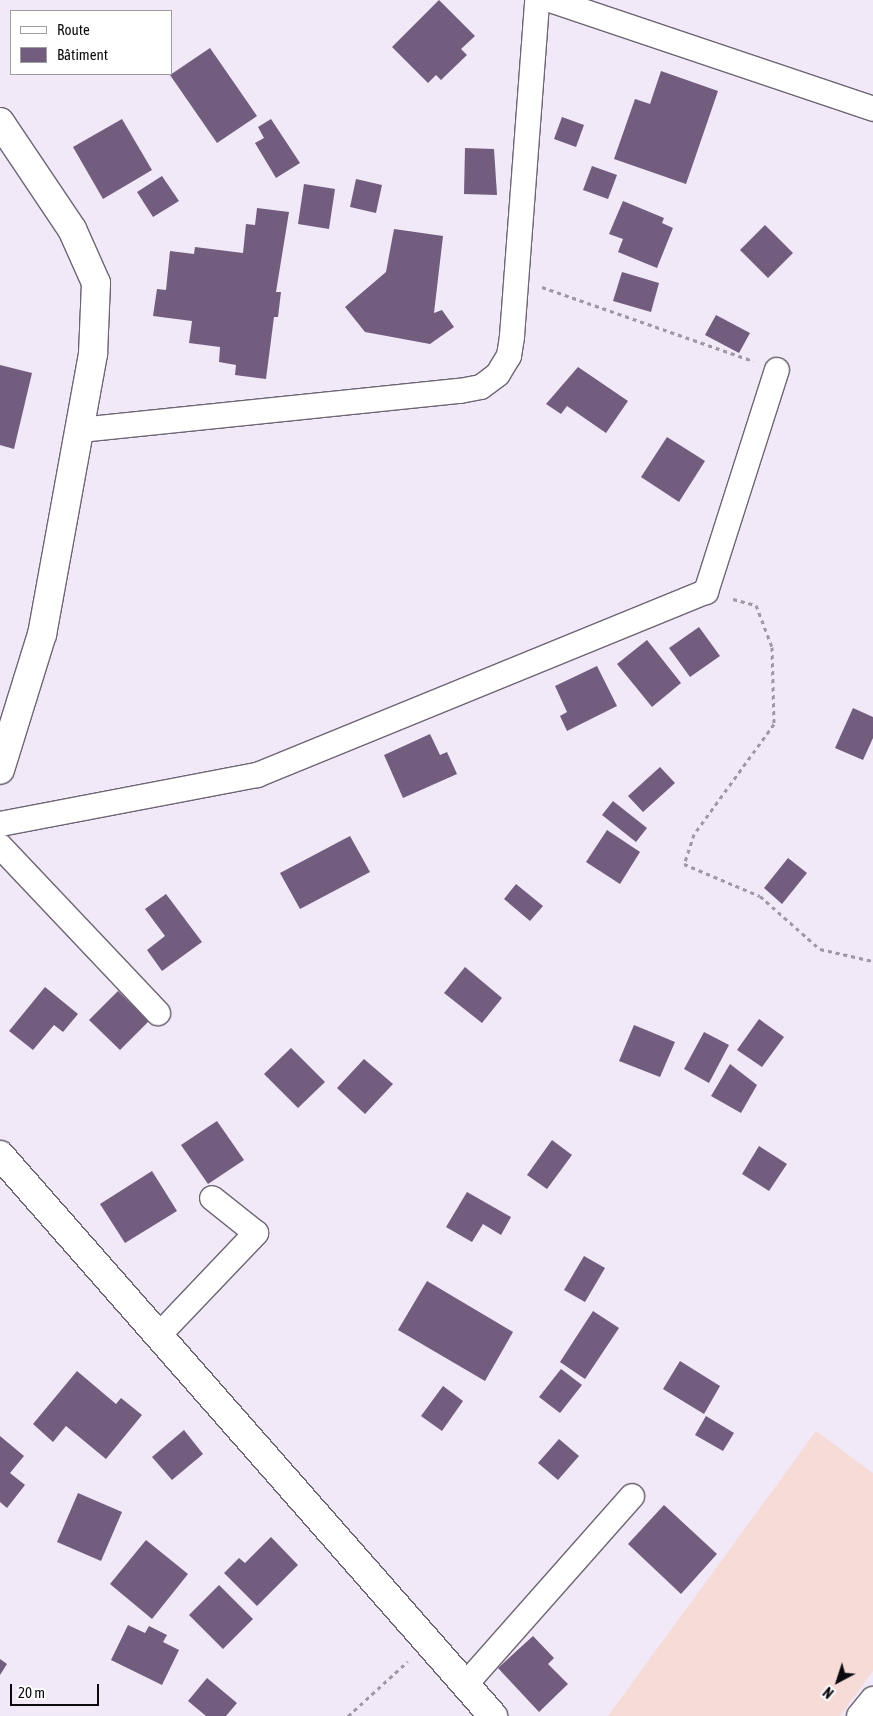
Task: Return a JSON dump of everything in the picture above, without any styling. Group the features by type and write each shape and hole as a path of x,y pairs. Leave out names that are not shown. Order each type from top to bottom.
{"street":[{"path":"80,430 481,386 498,374 509,356 537,0"},
{"path":"550,0 873,109"},
{"path":"0,122 72,229 96,283 93,354 42,634 0,770"},
{"path":"0,824 256,775 706,592 777,370"},
{"path":"0,846 158,1014"},
{"path":"0,1154 493,1716"},
{"path":"159,1335 256,1233 212,1198"},
{"path":"465,1684 632,1496"},
{"path":"859,1716 873,1699"}],"path":[{"path":"516,278 777,370"},
{"path":"706,592 756,605 772,647 774,724 694,834 684,864 760,896 820,949 873,961"},
{"path":"348,1716 429,1642"}],"shaded area":[{"path":"816,1431 873,1473 873,1671 840,1716 608,1716"}],"building":[{"path":"439,0 475,36 461,49 467,55 441,80 436,75 428,83 392,47"},
{"path":"210,48 257,116 217,143 170,75"},
{"path":"661,71 718,91 686,184 614,159 635,99 650,104"},
{"path":"562,117 584,125 576,147 554,139"},
{"path":"122,119 152,170 103,199 73,147"},
{"path":"271,119 300,163 276,178 255,143 264,138 258,127"},
{"path":"465,148 494,149 497,195 464,194"},
{"path":"592,166 617,175 608,199 583,190"},
{"path":"162,176 179,201 153,217 137,192"},
{"path":"356,179 382,185 376,213 350,207"},
{"path":"304,184 335,189 329,229 298,224"},
{"path":"623,201 664,218 662,223 673,228 657,268 618,252 623,239 609,234"},
{"path":"257,208 289,212 276,292 281,292 278,317 274,317 266,379 235,375 236,365 219,362 220,347 189,343 192,321 153,316 157,289 166,290 170,251 194,254 195,247 243,253 246,224 255,225"},
{"path":"765,225 793,253 768,278 740,250"},
{"path":"394,229 443,236 434,313 442,310 454,327 430,344 365,332 345,307 386,272"},
{"path":"622,272 659,283 651,312 613,301"},
{"path":"716,315 750,333 739,353 705,335"},
{"path":"0,365 32,373 14,449 0,445"},
{"path":"578,367 628,401 606,433 567,406 561,414 546,404"},
{"path":"667,437 705,461 679,502 641,477"},
{"path":"699,627 720,656 690,677 669,648"},
{"path":"647,640 681,683 652,707 617,664"},
{"path":"597,666 617,706 567,731 560,716 567,712 555,686"},
{"path":"853,708 873,717 873,738 863,760 835,748"},
{"path":"430,734 440,755 447,752 457,774 403,798 384,755"},
{"path":"660,767 675,783 643,812 628,796"},
{"path":"613,801 647,828 636,842 602,815"},
{"path":"607,830 640,852 620,884 586,862"},
{"path":"350,836 370,872 300,909 280,873"},
{"path":"788,858 807,873 782,904 764,888"},
{"path":"516,884 543,906 530,921 504,899"},
{"path":"166,894 202,942 162,971 147,950 165,936 145,909"},
{"path":"465,967 502,998 482,1023 444,993"},
{"path":"45,987 78,1014 63,1032 54,1025 33,1050 9,1031"},
{"path":"118,991 149,1021 120,1050 89,1020"},
{"path":"759,1019 784,1037 762,1067 737,1050"},
{"path":"634,1025 675,1042 660,1077 619,1061"},
{"path":"704,1032 729,1045 709,1083 684,1069"},
{"path":"291,1048 325,1082 298,1108 264,1074"},
{"path":"364,1059 393,1084 365,1114 337,1088"},
{"path":"730,1064 757,1085 741,1113 711,1096"},
{"path":"217,1121 244,1160 208,1184 181,1145"},
{"path":"552,1140 572,1155 547,1189 527,1175"},
{"path":"759,1146 787,1164 769,1191 742,1174"},
{"path":"152,1171 177,1211 125,1243 100,1204"},
{"path":"467,1192 511,1217 501,1235 483,1224 472,1242 446,1227"},
{"path":"584,1256 605,1268 585,1302 564,1290"},
{"path":"427,1281 513,1332 485,1381 398,1330"},
{"path":"593,1311 619,1328 585,1379 560,1362"},
{"path":"680,1361 720,1386 704,1414 663,1389"},
{"path":"561,1369 582,1385 560,1413 539,1397"},
{"path":"77,1371 116,1404 121,1398 142,1415 106,1459 66,1426 53,1442 33,1424"},
{"path":"443,1386 463,1401 442,1431 421,1416"},
{"path":"706,1416 734,1433 723,1451 695,1435"},
{"path":"184,1430 203,1454 172,1480 152,1457"},
{"path":"0,1436 24,1456 10,1473 25,1485 7,1508 0,1502"},
{"path":"559,1439 579,1456 558,1480 538,1463"},
{"path":"78,1493 122,1512 101,1561 57,1542"},
{"path":"664,1505 717,1554 681,1594 628,1544"},
{"path":"271,1537 298,1565 257,1606 224,1573 239,1558 245,1563"},
{"path":"146,1540 188,1574 152,1619 110,1584"},
{"path":"219,1585 253,1619 223,1649 189,1615"},
{"path":"128,1625 145,1633 149,1626 167,1635 163,1642 179,1650 162,1685 111,1660"},
{"path":"533,1636 554,1658 548,1664 568,1684 539,1712 498,1668"},
{"path":"0,1659 7,1664 0,1675"},
{"path":"207,1678 237,1703 226,1716 206,1716 188,1701"}]}
